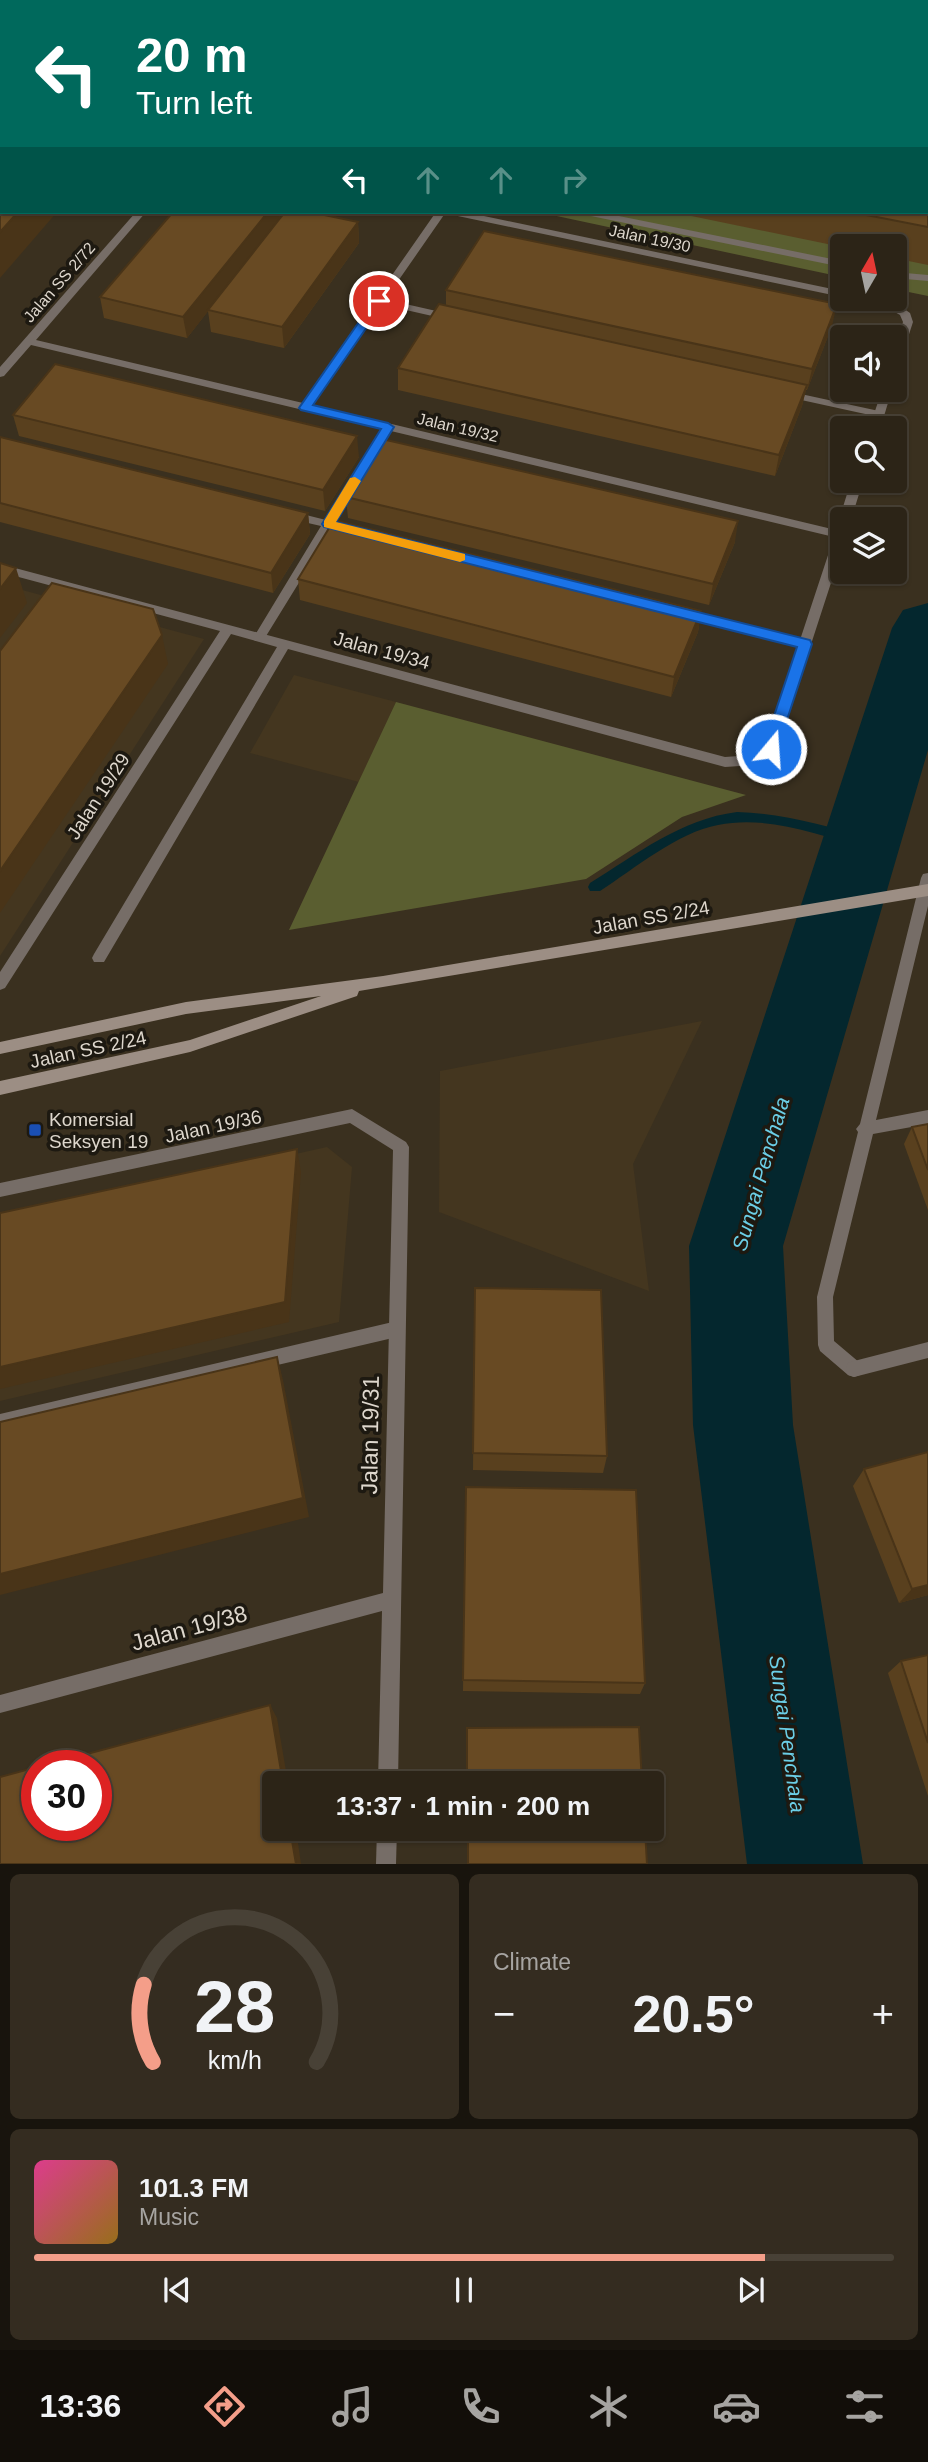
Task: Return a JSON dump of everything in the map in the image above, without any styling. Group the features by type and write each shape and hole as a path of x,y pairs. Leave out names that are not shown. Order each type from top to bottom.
{"main road":[{"name":"Jalan SS 2/24","path":"0,1048 186,1008 383,982 904,894 927,886"},
{"name":"Jalan SS 2/24","path":"0,1088 190,1046 383,982"}],"street":[{"name":"Jalan SS 2/72","path":"0,374 139,214"},
{"path":"305,408 440,214"},
{"name":"Jalan 19/30","path":"462,214 830,291"},
{"path":"596,214 830,262"},
{"path":"907,276 928,278"},
{"path":"379,301 461,320"},
{"name":"Jalan 19/32","path":"28,341 830,529"},
{"path":"773,391 879,414 883,402"},
{"path":"259,638 388,427"},
{"path":"276,511 355,531"},
{"path":"674,611 805,644 830,566"},
{"name":"Jalan 19/34","path":"0,568 55,589 228,629 725,762 755,761 771,749 805,644"},
{"name":"Jalan 19/29","path":"0,984 228,629"},
{"path":"99,958 285,645"},
{"path":"927,886 864,1129 825,1297 827,1345 854,1369 928,1350"},
{"name":"Jalan 19/36","path":"0,1190 352,1116"},
{"name":"Jalan 19/31","path":"352,1116 401,1147 387,1771"},
{"path":"864,1129 928,1116"},
{"path":"0,1422 397,1329"},
{"name":"Jalan 19/38","path":"0,1704 391,1600"},
{"path":"386,1864 387,1841"}],"shaded area":[{"path":"0,584 204,639 0,956"},
{"path":"294,675 396,702 359,782 250,753"},
{"path":"702,1021 633,1164 649,1291 439,1212 440,1071"},
{"path":"327,1147 352,1167 339,1322 0,1401 0,1220"}],"green space":[{"path":"547,214 928,214 928,296 907,292 907,234 830,234 830,274"},
{"path":"396,702 746,795 682,817 586,879 289,930"}],"building":[{"path":"0,214 16,214 0,232"},
{"path":"171,214 266,214 183,317 100,297"},
{"path":"283,214 320,214 358,222 282,327 208,310"},
{"path":"861,214 928,214 928,227"},
{"path":"484,231 830,303 830,312 834,312 812,369 446,290"},
{"path":"439,304 807,385 779,455 398,368"},
{"path":"55,364 357,436 323,490 13,415"},
{"path":"0,437 308,513 271,573 0,503"},
{"path":"382,439 738,521 713,584 346,497"},
{"path":"334,520 701,611 674,677 298,579"},
{"path":"0,563 16,568 0,589"},
{"path":"52,583 153,609 162,635 0,871 0,651"},
{"path":"928,1124 928,1170 912,1127"},
{"path":"297,1149 285,1302 0,1367 0,1213"},
{"path":"475,1288 601,1290 607,1456 473,1453"},
{"path":"277,1357 303,1498 0,1574 0,1422"},
{"path":"928,1452 928,1585 912,1589 864,1469"},
{"path":"466,1487 636,1490 645,1683 463,1680"},
{"path":"928,1655 928,1743 901,1661"},
{"path":"270,1705 281,1771 262,1771 262,1841 292,1841 296,1864 0,1864 0,1777 21,1771 21,1841 112,1841 112,1750 102,1750"},
{"path":"639,1727 641,1771 467,1771 467,1728"},
{"path":"468,1841 646,1841 647,1864 468,1864"}],"waterway":[{"name":"Sungai Penchala","path":"805,1864 743,1425 736,1246 928,628"},
{"path":"595,887 671,839 716,820 737,817 780,820 862,842"}],"slow traffic":[{"path":"355,481 328,524 460,557"}],"place":[{"name":"Komersial Seksyen 19","path":"35,1130"}],"route":[{"path":"379,301 305,408 388,427 328,524 805,644 771,749"}]}
